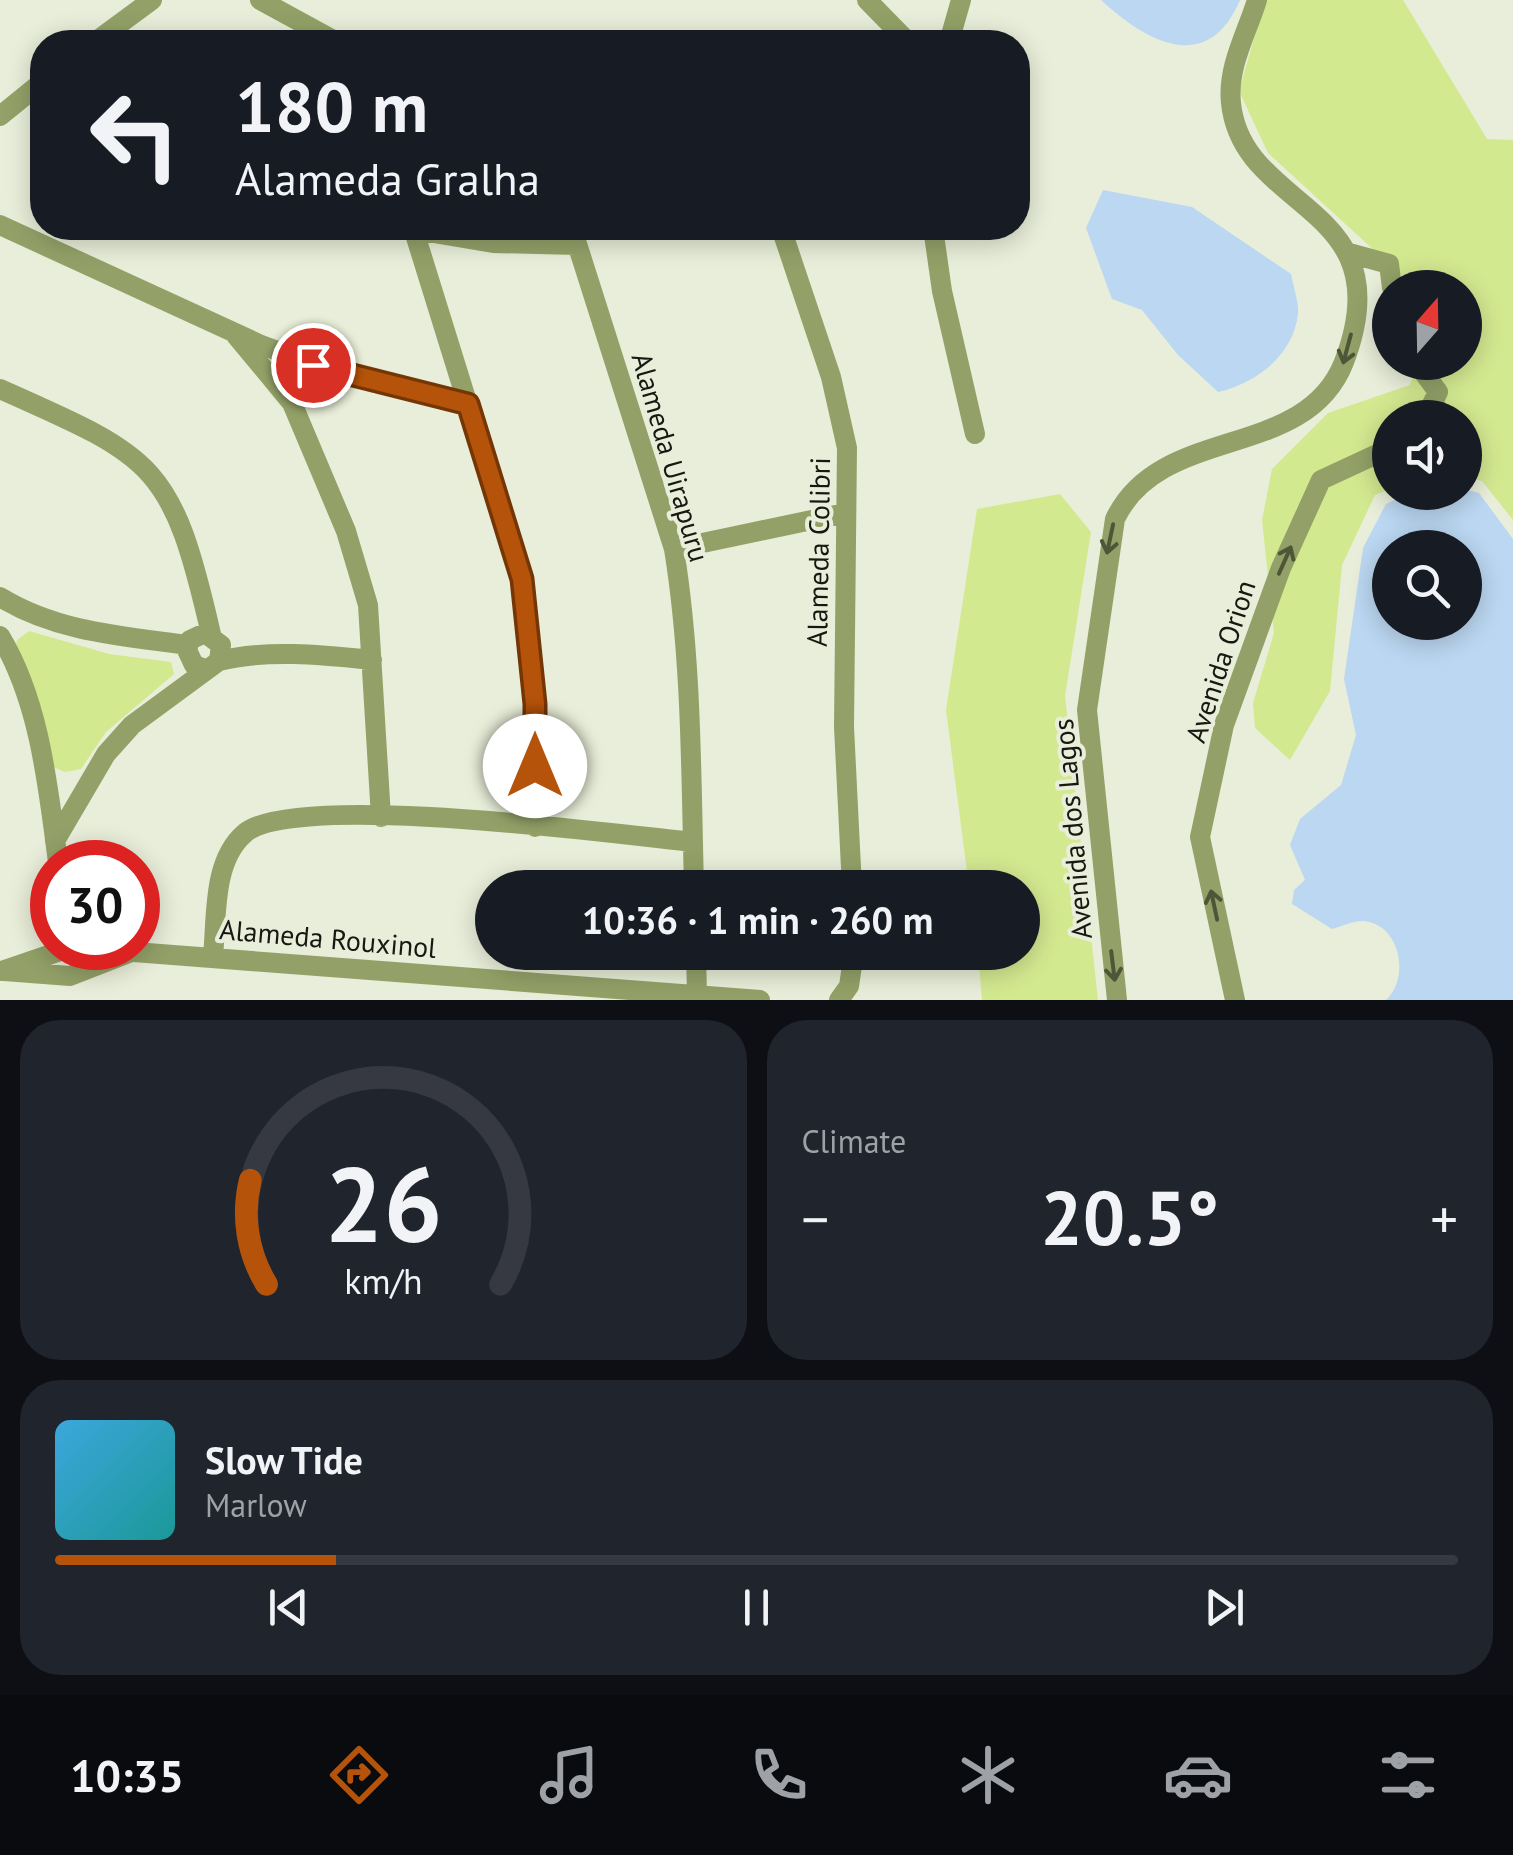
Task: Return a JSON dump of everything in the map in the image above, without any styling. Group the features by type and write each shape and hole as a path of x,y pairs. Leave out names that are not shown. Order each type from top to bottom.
{"street":[{"path":"111,30 152,0"},
{"path":"260,0 316,30"},
{"path":"868,0 897,30"},
{"path":"948,30 961,0"},
{"path":"1256,0 1231,83 1230,104 1238,132 1248,148 1334,232 1349,253 1389,264 1390,270"},
{"path":"0,116 30,92"},
{"path":"0,225 30,239"},
{"path":"32,240 313,365 468,404"},
{"path":"412,240 522,579 535,704 536,827"},
{"path":"475,240 528,240"},
{"name":"Alameda Uirapuru","path":"575,240 674,549 683,604 694,870"},
{"name":"Alameda Colibri","path":"785,240 841,414 847,448 844,727 851,870"},
{"path":"935,240 942,291 975,434"},
{"name":"Avenida dos Lagos","path":"1118,1000 1088,710 1115,519 1124,499 1157,469 1282,425 1318,403 1344,361 1354,321 1356,276 1349,253"},
{"path":"234,333 292,403 346,531 368,605 381,817"},
{"path":"292,403 298,380 313,365"},
{"path":"0,389 85,426 122,447 153,473 188,544 210,634 222,645 212,664"},
{"name":"Avenida Orion","path":"1235,1000 1200,838 1224,725 1281,568 1322,480 1372,456"},
{"path":"674,549 846,513"},
{"path":"0,597 28,614 86,631 188,644"},
{"path":"28,614 2,638 22,685 55,840"},
{"path":"210,634 194,636 188,644 190,661 212,664"},
{"path":"56,840 86,781 132,726 212,664 240,656 372,660"},
{"path":"43,772 62,781 86,781"},
{"path":"213,956 222,866 246,832 289,817 381,817 693,842"},
{"name":"Alameda Rouxinol","path":"160,953 760,1000"},
{"name":"Alameda Rouxinol","path":"1,971 30,961"},
{"name":"Alameda Rouxinol","path":"1,971 70,976 85,970"},
{"path":"696,970 697,995"},
{"path":"842,998 854,970"}],"green space":[{"path":"1265,0 1403,0 1487,139 1513,140 1513,520 1482,481 1482,400 1372,400 1372,501 1342,565 1330,691 1290,760 1255,728 1253,703 1274,633 1262,520 1272,469 1328,413 1410,385 1412,380 1482,380 1482,270 1395,270 1268,153 1239,91"},
{"path":"1060,494 1091,532 1065,696 1098,1000 982,1000 979,970 1040,970 1040,870 967,870 946,710 977,509"},
{"path":"29,631 109,654 171,662 174,674 106,732 81,769 65,772 51,766 15,654 17,640"}],"water":[{"path":"1101,0 1240,0 1227,24 1211,38 1194,44 1175,44 1137,28"},
{"path":"1103,190 1192,207 1291,274 1298,309 1295,329 1281,355 1246,382 1218,392 1178,355 1142,310 1112,299 1086,228"},
{"path":"1482,497 1513,539 1513,1000 1386,1000 1398,979 1399,966 1394,942 1386,932 1364,921 1332,929 1292,904 1294,890 1305,880 1290,845 1300,819 1341,785 1356,735 1344,679 1363,548 1372,531 1372,640 1482,640 1482,530 1372,530 1383,510 1482,510"}],"route":[{"path":"313,365 396,390 468,404 522,579 535,704 535,766"}]}
